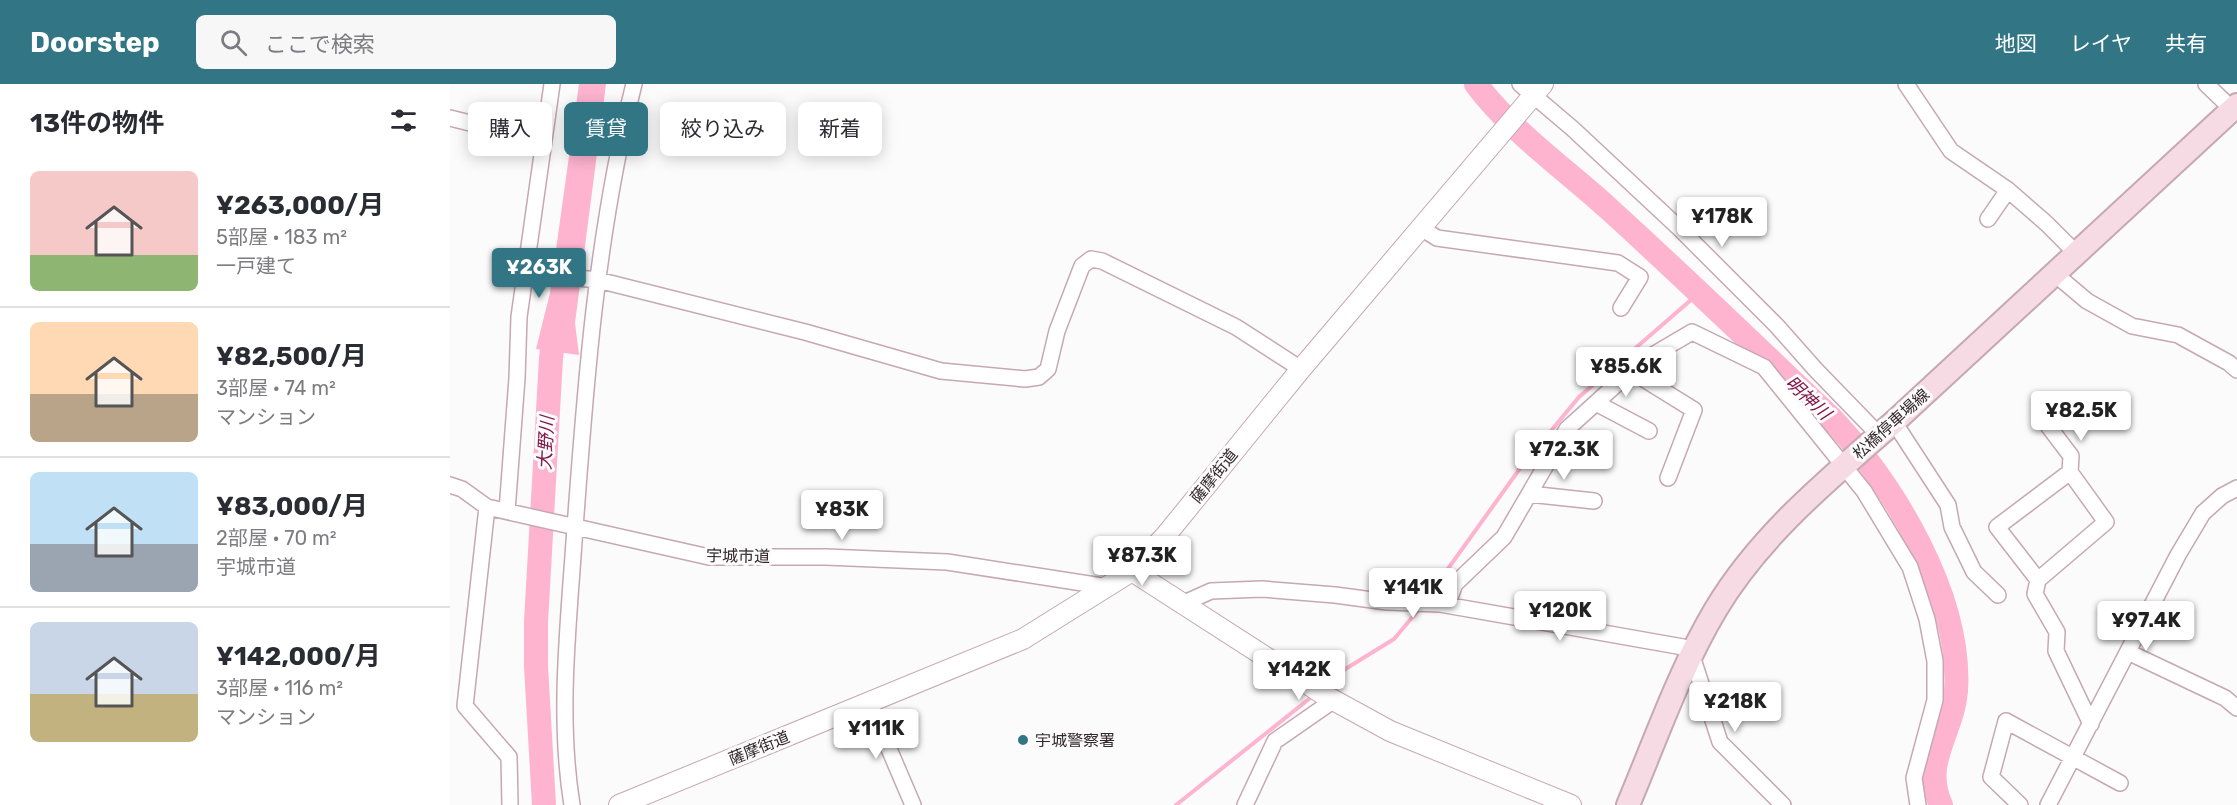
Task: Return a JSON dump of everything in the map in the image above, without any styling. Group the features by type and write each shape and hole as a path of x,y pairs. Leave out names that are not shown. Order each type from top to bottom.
{"main road":[{"name":"松橋停車場線","path":"1628,805 1692,656 1716,610 1740,573 1778,530 1847,463 2235,107"}],"street":[{"path":"549,102 552,84"},
{"path":"573,805 567,756 566,681 573,527 594,280 634,84"},
{"path":"1906,84 1951,151 2008,190 2077,254"},
{"path":"2206,84 2235,107"},
{"path":"1531,91 1679,228 1948,504 1952,527 1974,572 1998,595"},
{"name":"薩摩街道","path":"619,805 1023,639 1131,572 1166,535 1301,369 1494,142 1531,91"},
{"path":"450,118 468,122"},
{"path":"510,512 519,317 541,156"},
{"path":"1988,219 2008,190"},
{"path":"1421,228 1437,238 1618,263 1640,277 1621,308"},
{"path":"526,273 594,280 805,332 941,370 1025,379 1039,377 1048,369 1057,332 1082,266 1091,259 1102,261 1228,322 1301,369"},
{"path":"2055,274 2087,301 2132,326 2178,335 2229,363 2237,370"},
{"path":"1443,604 1455,584 1504,537 1567,429 1641,362 1692,332 1764,367 1847,463 1910,567 1927,619 1935,661 1935,700 1914,778 1918,805"},
{"path":"1631,371 1694,410 1668,478"},
{"path":"1596,403 1649,431"},
{"path":"2049,427 2071,456 2070,472 2106,522 2038,580 2035,594 2057,632 2056,651 2091,724"},
{"path":"2038,580 1997,527 2070,472"},
{"name":"宇城市道","path":"450,485 462,489 487,507 709,557 826,556 947,562 1108,587"},
{"path":"2048,805 2178,555 2203,513 2222,496 2237,488"},
{"path":"1529,494 1594,501"},
{"path":"487,507 465,706 509,757 510,805"},
{"path":"1131,572 1330,698 1390,731 1543,800 1571,805"},
{"path":"1182,604 1211,591 1263,589 1387,602 1443,604 1683,647 1692,656 1720,742 1784,805"},
{"path":"2128,652 2225,698 2237,708"},
{"path":"1245,805 1275,741 1330,698"},
{"path":"869,702 913,805"},
{"path":"2020,805 1991,777 2006,721 2120,783"}],"shaded area":[{"path":"579,84 606,84 604,102 577,102"},
{"path":"1467,84 1486,84 1503,106 1491,117"},
{"path":"569,156 597,156 575,323 579,355 536,349 550,293"}],"waterway":[{"name":"明神川","path":"1476,84 1522,134 1637,235 1831,418 1878,475 1919,544 1948,618 1955,655 1956,691 1954,706 1936,761 1934,775 1941,805"},
{"path":"1427,598 1521,467 1579,397 1699,293"},
{"name":"大野川","path":"544,805 536,666 536,622 551,358 556,319"},
{"path":"1324,687 1347,668 1394,639 1421,607"},
{"path":"1176,805 1314,695"}],"place":[{"name":"宇城警察署","path":"1023,740"}]}
